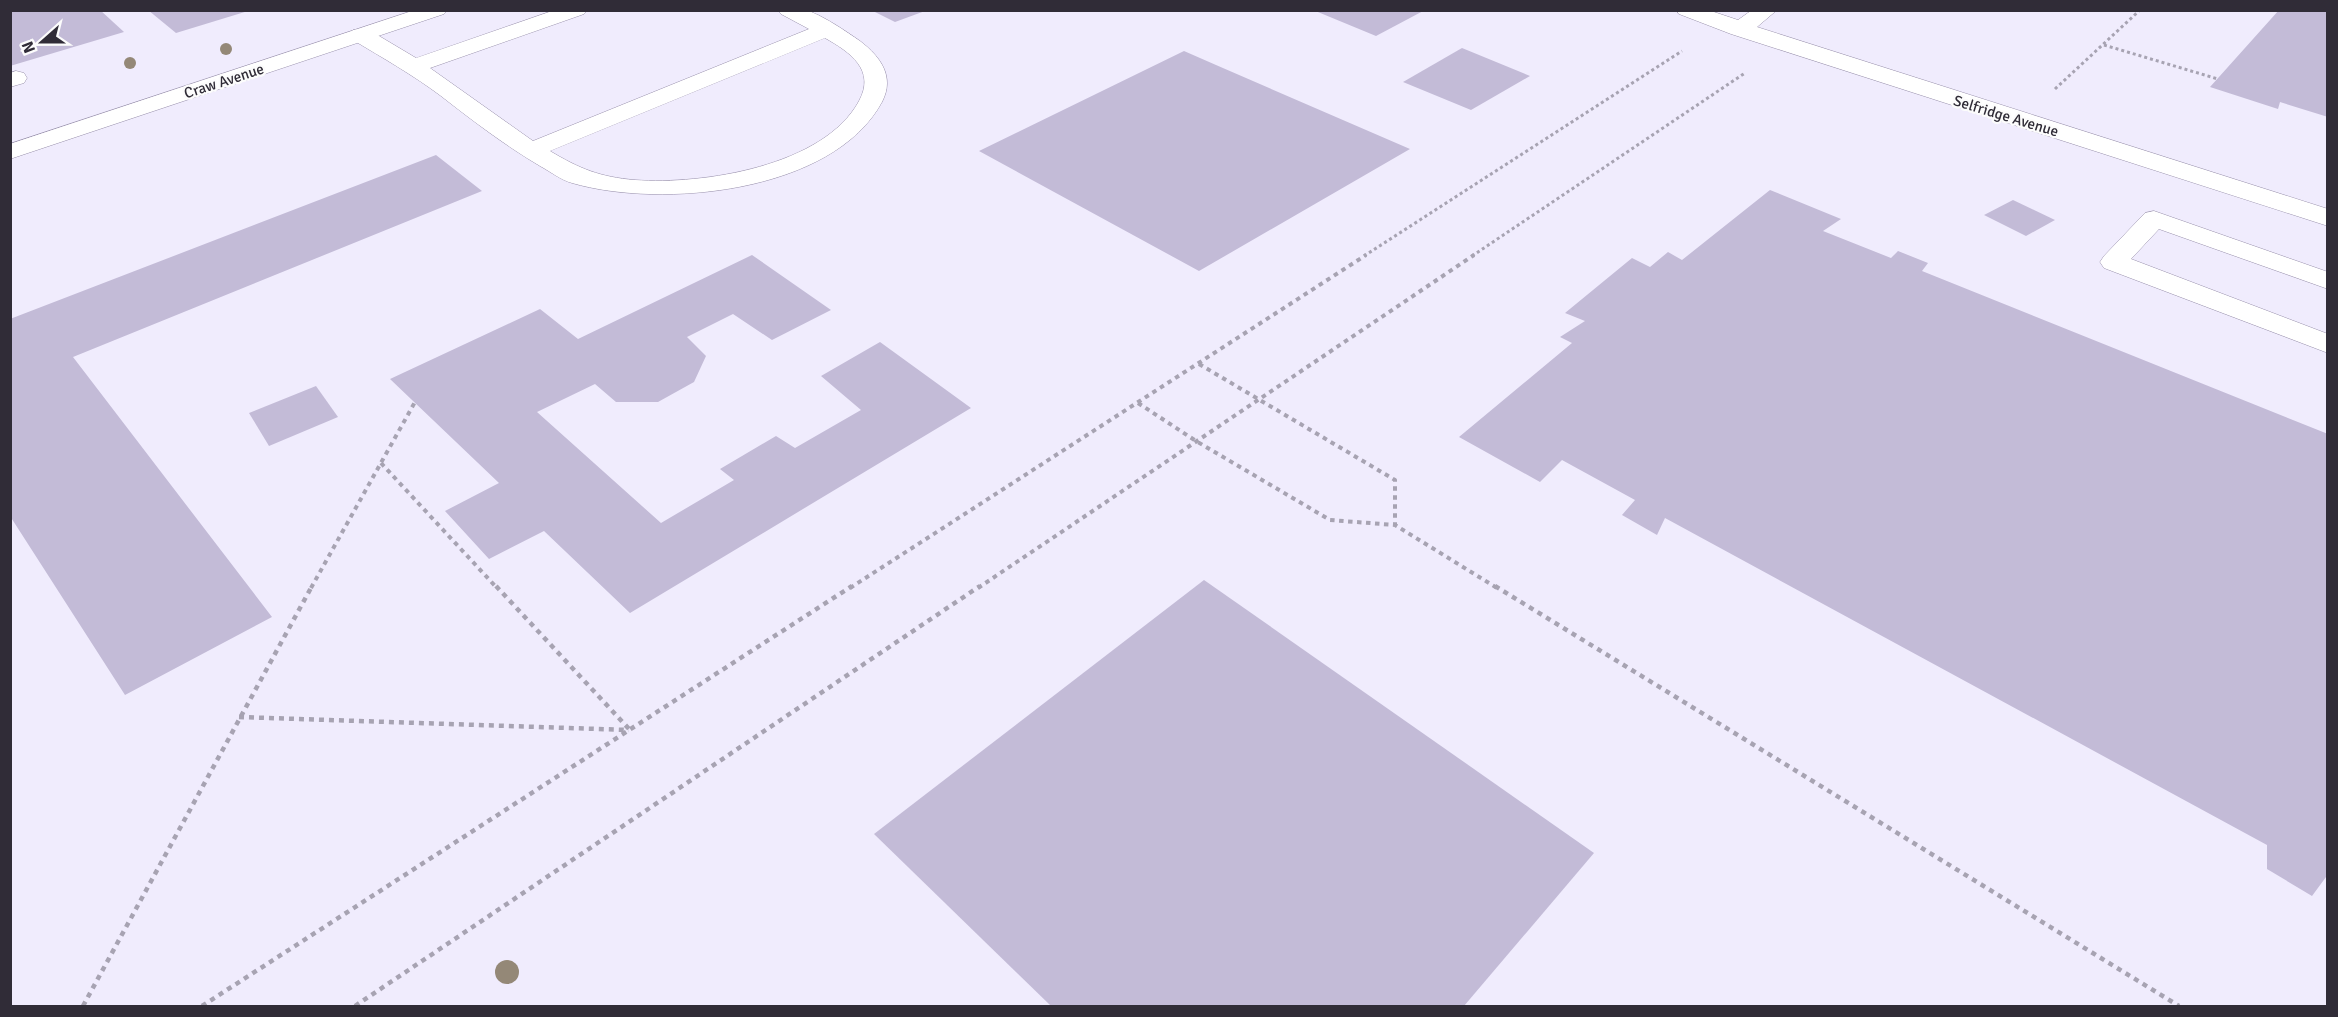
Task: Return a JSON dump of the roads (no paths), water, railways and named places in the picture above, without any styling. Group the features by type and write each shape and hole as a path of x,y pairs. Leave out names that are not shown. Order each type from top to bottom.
{"street":[{"name":"Craw Avenue","path":"10,152 437,10"},
{"path":"414,66 577,10"},
{"path":"361,36 414,66 529,151 579,177 644,188 700,186 748,177 795,163 834,143 858,122 877,87 874,68 862,55 826,30 788,10"},
{"name":"Selfridge Avenue","path":"1686,10 1950,99 2195,173 2328,218"},
{"path":"1739,29 1767,10"},
{"path":"529,151 826,30"},
{"path":"2328,281 2154,219 2114,262 2328,344"}]}
